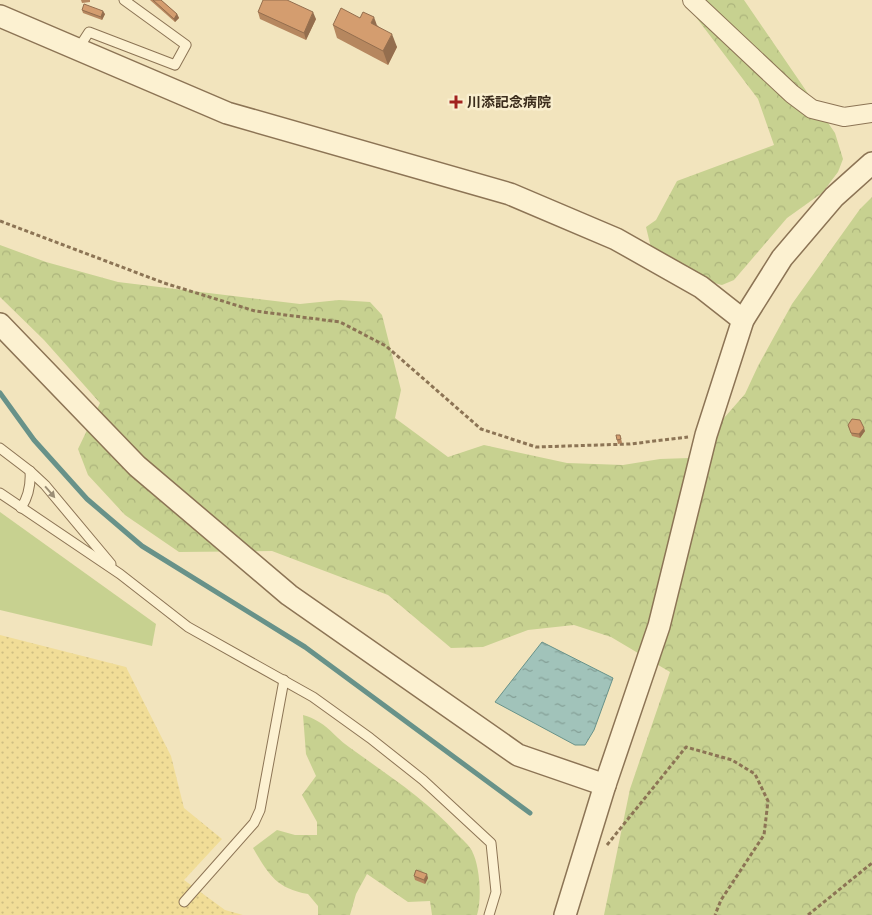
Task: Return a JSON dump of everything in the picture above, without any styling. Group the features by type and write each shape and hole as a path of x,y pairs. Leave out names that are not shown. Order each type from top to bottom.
{"street":[{"path":"692,0 792,94 812,109 844,117 872,113"},
{"path":"0,16 227,113 510,194 616,238 701,288 743,320"},
{"path":"565,915 605,785 659,626 706,435 743,320 782,258 834,197 872,163"},
{"path":"0,324 137,466 289,595 518,755 605,785"}],"lane":[{"path":"78,49 89,32 175,65 186,45 124,0"},
{"path":"0,448 30,471 120,574"},
{"path":"21,508 27,499 31,483 30,471"},
{"path":"0,493 120,574 188,627 313,697 362,732 423,780 491,843 496,892 489,915"},
{"path":"184,902 254,823 260,810 284,680"}],"path":[{"path":"0,221 164,283 256,311 340,322 386,346 481,429 536,447 630,444 706,435"},
{"path":"605,848 686,747 732,760 755,774 768,801 764,835 721,900 715,915"},
{"path":"808,915 872,863"}],"green space":[{"path":"683,0 744,0 835,133 843,159 838,172 822,193 787,218 734,280 722,285 684,275 652,252 646,227 656,220 677,181 774,145 758,99"},
{"path":"872,197 872,915 604,915 630,789 670,672 611,637 574,625 528,630 483,647 451,648 388,595 272,551 179,552 125,515 88,475 78,449 100,403 44,340 0,297 0,245 46,262 118,282 300,304 339,300 370,302 382,315 401,390 395,418 448,457 484,445 567,463 623,465 660,459 689,458 745,394 792,304 860,209"},
{"path":"0,512 156,624 152,646 0,610"},
{"path":"303,715 318,721 349,747 419,798 467,844 475,857 477,865 479,908 477,915 432,915 430,901 408,902 367,874 356,894 350,915 318,915 318,906 308,894 288,888 274,879 253,848 277,830 295,835 317,835 317,822 302,795 316,776 306,754"}],"sand":[{"path":"0,635 126,667 171,756 184,808 222,839 184,880 225,910 243,915 0,915"}],"water":[{"path":"542,642 613,678 594,730 585,745 575,745 495,702"}],"building":[{"path":"153,0 161,0 177,14 174,19"},
{"path":"263,0 287,0 313,12 304,33 258,12"},
{"path":"84,4 103,11 101,17 82,10"},
{"path":"341,8 360,18 363,12 374,17 371,23 392,34 383,51 333,25"},
{"path":"852,419 860,420 864,428 859,434 851,433 848,425"},
{"path":"616,435 620,435 621,439 617,440"},
{"path":"416,870 427,874 424,880 414,876"}],"waterway":[{"path":"0,393 34,440 87,499 142,546 305,647 530,813"}],"place":[{"name":"川添記念病院","path":"456,102"}]}
